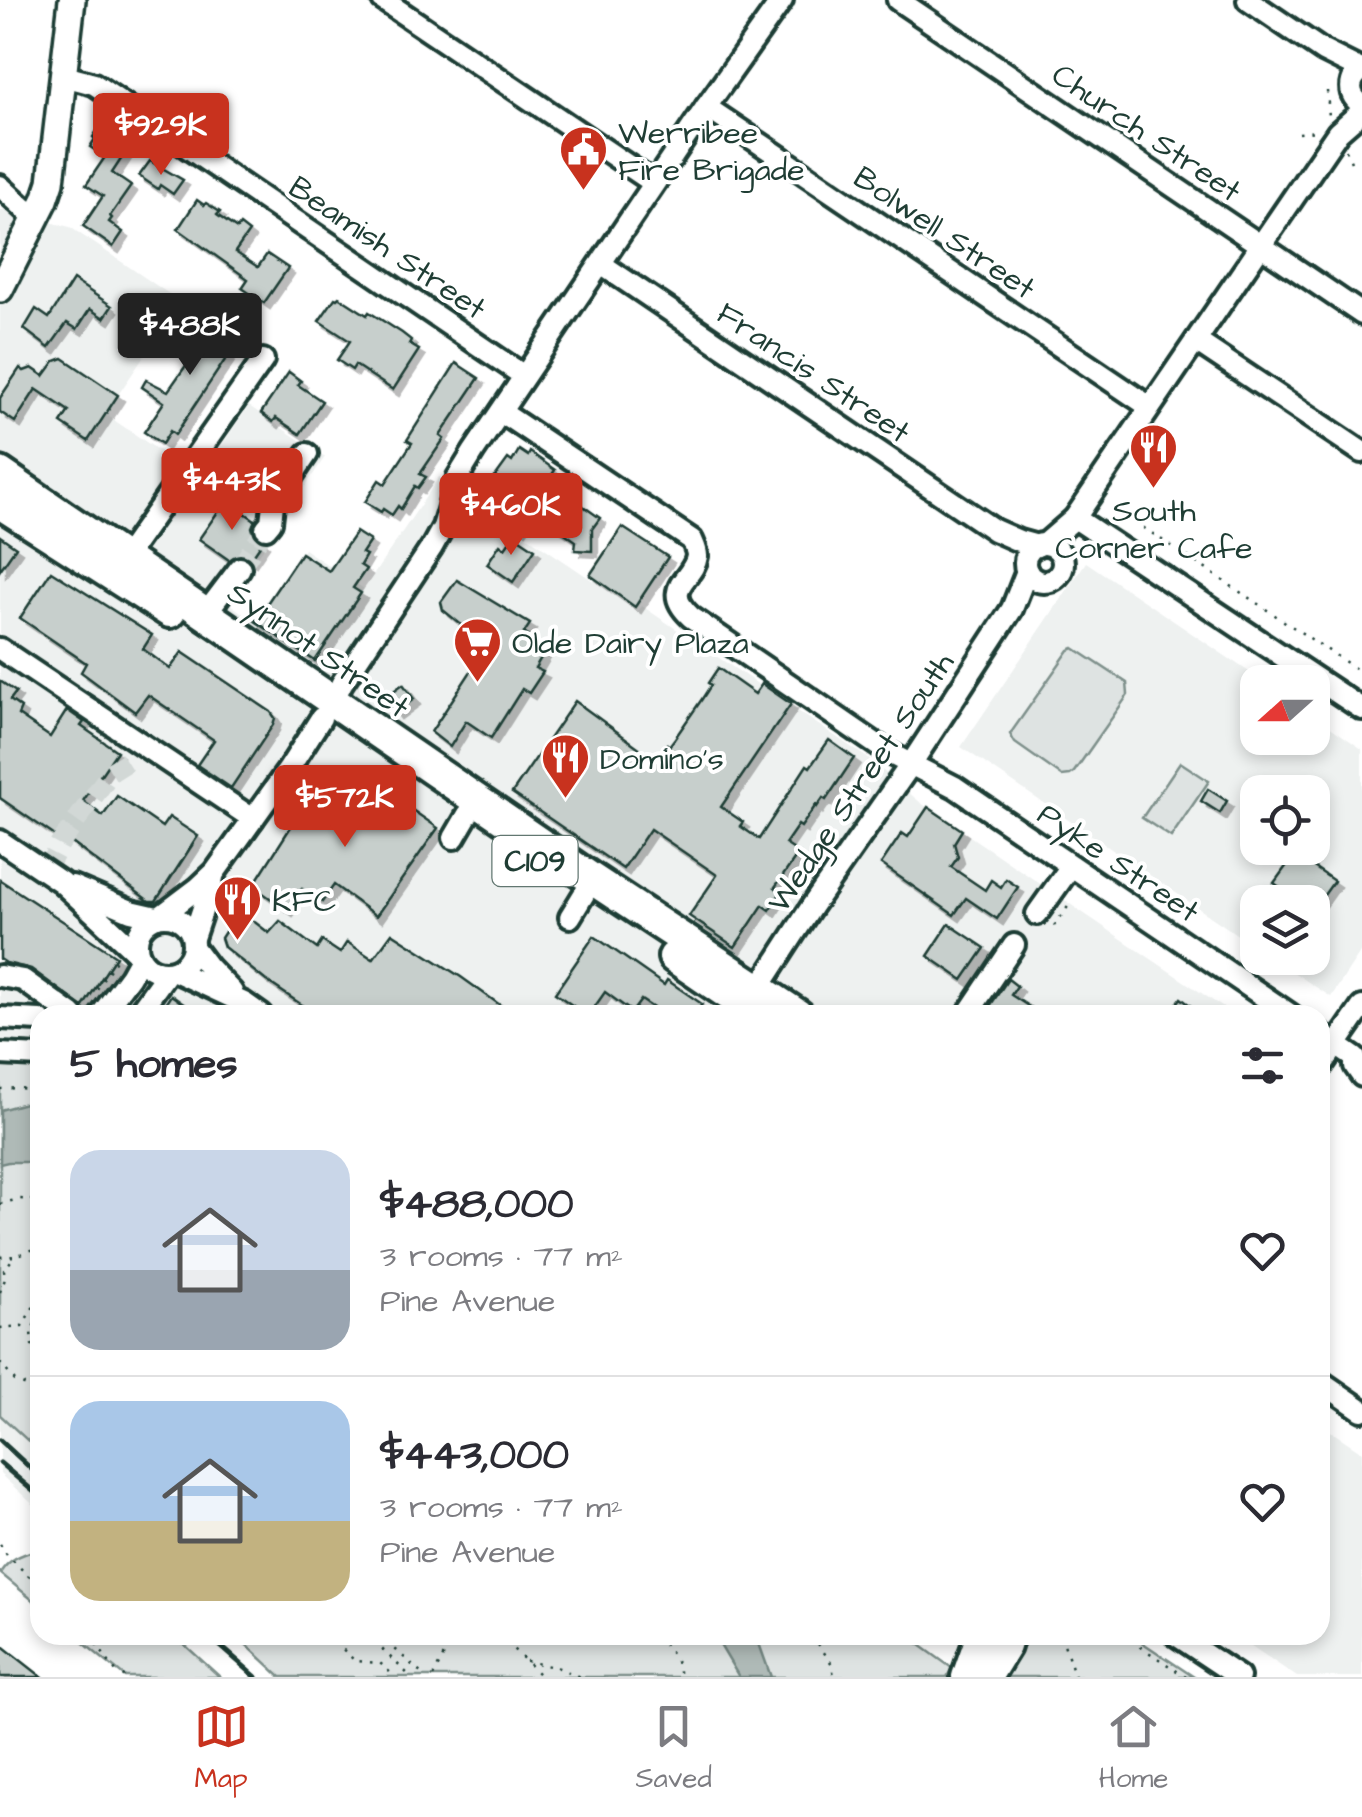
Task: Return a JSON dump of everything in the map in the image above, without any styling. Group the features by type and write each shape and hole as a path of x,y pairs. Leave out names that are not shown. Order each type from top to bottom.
{"highway":[{"name":"Synnot Street","path":"0,473 19,505 122,568 206,613 466,818 749,1005"},
{"name":"Synnot Street","path":"122,568 216,643 327,709"},
{"path":"967,1677 978,1645"},
{"path":"986,1677 1005,1645"}],"main road":[{"path":"0,289 45,200 55,168 72,0"},
{"path":"0,268 23,242"}],"street":[{"path":"384,0 654,183"},
{"path":"98,1005 130,976 142,927 215,872 288,770 444,527 458,476 782,0"},
{"name":"Church Street","path":"898,0 1362,314"},
{"path":"1248,0 1323,51 1358,88"},
{"name":"Beamish Street","path":"64,76 94,84 524,376"},
{"name":"Wedge Street South","path":"752,1005 812,906 1012,609 1039,556 1075,518 1196,341 1339,131 1358,88"},
{"name":"Bolwell Street","path":"706,108 1150,407"},
{"path":"0,186 36,219"},
{"name":"Francis Street","path":"601,264 994,530 1039,556 1036,580 1048,581"},
{"path":"1196,341 1362,452"},
{"path":"122,568 263,360"},
{"name":"Pyke Street","path":"502,412 692,540 697,554 695,562 678,592 685,611 890,753 955,787 1277,1005"},
{"path":"269,525 274,504 307,454"},
{"path":"1075,518 1362,709"},
{"path":"206,613 240,568"},
{"name":"Wedge Street South","path":"1012,609 1048,581"},
{"path":"0,649 253,818"},
{"path":"0,841 61,882 151,969 171,972 243,1005"},
{"path":"1046,920 1071,866"},
{"path":"144,1005 171,972 188,962 215,872"},
{"path":"61,882 131,911 178,919 220,980 248,1005"},
{"path":"974,1005 1014,946"},
{"path":"0,976 23,980 53,1005"},
{"path":"1330,1038 1362,1007"},
{"path":"0,1018 30,1020"},
{"path":"1330,1041 1360,1063"},
{"path":"0,1054 30,1056"},
{"path":"1330,1389 1362,1410"},
{"path":"1191,1645 1239,1677"}],"path":[{"path":"1298,133 1330,125 1327,91"},
{"path":"1108,524 1117,510 1362,673"},
{"path":"1046,920 1072,900"},
{"path":"97,1005 133,954"},
{"path":"0,1090 30,1089"},
{"path":"0,1204 30,1200"},
{"path":"0,1257 30,1251"},
{"path":"0,1292 5,1279 2,1270 15,1256"},
{"path":"0,1328 22,1326 30,1313"},
{"path":"0,1363 15,1381 30,1388"},
{"path":"0,1544 30,1577"},
{"path":"97,1645 116,1672 127,1677"},
{"path":"339,1645 355,1660 380,1663 395,1677"},
{"path":"377,1645 411,1677"},
{"path":"391,1645 425,1677"},
{"path":"433,1677 449,1645"},
{"path":"664,1645 677,1662 678,1677"},
{"path":"819,1645 832,1664 834,1677"},
{"path":"1064,1645 1075,1677"},
{"path":"1138,1645 1186,1677"},
{"path":"510,1646 542,1677"},
{"path":"524,1661 580,1677"}],"shaded area":[{"path":"0,210 70,227 181,302 105,414 199,478 249,406 325,457 227,602 254,621 304,549 364,589 439,477 638,611 642,606 869,759 921,803 1219,1005 30,1005 30,1071 0,1069"},
{"path":"1086,562 1240,666 1240,755 1330,755 1330,727 1362,749 1362,950 1331,997 1298,975 1330,975 1330,885 1240,885 1240,936 961,747"},
{"path":"1074,648 1127,683 1128,695 1074,772 1062,776 1015,743 1010,734"},
{"path":"1180,762 1209,781 1171,837 1142,818"},
{"path":"0,1062 30,1065 30,1443 0,1415"},
{"path":"30,1104 30,1162 0,1164 0,1110"},
{"path":"0,1415 30,1443 30,1502 0,1474"},
{"path":"1330,1431 1362,1452 1362,1677 1297,1677 1250,1645 1330,1645"},
{"path":"30,1552 30,1598 0,1573 15,1558"},
{"path":"86,1645 185,1645 220,1677 125,1677"},
{"path":"247,1645 920,1645 952,1668 947,1677 281,1677"},
{"path":"720,1645 760,1645 771,1677 739,1677"},
{"path":"1017,1645 1146,1645 1194,1677 1004,1677"}],"building":[{"path":"102,123 131,144 112,173 131,186 110,216 109,222 123,232 113,247 83,226 103,196 86,185 105,157 90,147"},
{"path":"150,161 183,180 173,194 139,176"},
{"path":"197,200 220,212 217,215 237,229 240,225 249,232 235,252 258,267 267,254 288,268 264,303 242,288 248,279 178,229"},
{"path":"73,280 112,306 104,318 90,309 77,329 67,323 49,348 24,329 36,309 49,318"},
{"path":"339,297 402,333 419,350 393,390 355,365 352,370 337,360 350,341 319,321"},
{"path":"196,315 239,339 175,435 170,431 162,444 144,432 164,402 142,387 146,380 168,391 199,347 182,335"},
{"path":"63,358 118,395 88,441 61,423 69,411 36,389 15,422 0,412 0,398 20,368 32,368 44,376 55,361"},
{"path":"456,363 479,378 440,436 444,439 420,474 426,477 418,488 415,486 401,509 398,506 392,515 383,509 381,512 365,502 379,480 385,484 412,443 407,440"},
{"path":"289,372 301,381 298,385 322,401 300,434 261,413"},
{"path":"519,450 528,456 530,452 555,470 546,484 538,479 524,500 534,507 520,527 479,499"},
{"path":"562,491 600,518 592,529 592,551 575,550 576,541 543,518"},
{"path":"226,500 255,520 254,534 263,541 250,560 241,554 229,560 199,539"},
{"path":"622,527 668,557 635,607 590,575"},
{"path":"356,532 370,541 360,565 366,569 353,588 361,593 315,661 255,621 301,553 329,571"},
{"path":"514,535 535,549 513,582 487,564 500,544 505,548"},
{"path":"0,536 16,547 0,570"},
{"path":"51,571 152,635 143,649 170,669 182,652 271,712 275,718 273,725 231,788 197,765 214,740 148,695 135,712 81,672 86,663 20,618"},
{"name":"Olde Dairy Plaza","path":"457,580 530,624 524,633 546,649 535,668 543,672 529,693 522,689 491,738 466,721 450,747 431,732 477,662 491,658 480,623 464,627 443,610 441,602"},
{"path":"718,668 755,694 762,684 791,704 721,807 759,839 807,765 810,767 829,740 854,758 826,800 823,798 816,805 785,844 799,853 775,887 781,892 770,910 763,905 735,947 689,916 717,875 650,829 623,869 512,793 575,701 656,760 702,699"},
{"path":"0,681 16,692 10,700 21,708 18,715 50,737 67,710 84,722 81,726 117,751 83,801 103,816 117,796 162,827 169,817 198,836 156,901 149,901 60,834 58,838 0,798"},
{"path":"403,684 414,699 395,713 384,698"},
{"path":"324,775 395,819 405,805 438,828 376,916 334,885 322,902 302,889 287,910 253,886"},
{"path":"1208,789 1227,801 1220,813 1201,801"},
{"path":"928,807 962,830 954,843 958,857 951,867 985,890 991,880 1001,887 1006,879 1018,887 997,919 966,898 954,915 881,864 902,833 908,837"},
{"path":"1287,865 1311,865 1334,881 1330,887 1274,883"},
{"path":"0,880 116,956 84,1005 31,969 0,959"},
{"path":"239,910 269,933 280,921 317,949 322,941 340,953 347,942 373,959 392,933 500,1005 302,1005 224,947 221,938"},
{"path":"949,924 985,948 963,980 928,956"},
{"path":"594,936 664,985 667,980 702,1004 649,1005 641,1000 637,1005 623,1005 605,992 596,1005 572,1005 555,993"},
{"path":"1008,979 1017,986 1011,995 1026,1005 991,1005"},
{"path":"171,995 185,1005 164,1005"},
{"path":"0,1644 42,1677 0,1677"}],"tunnel":[{"path":"240,568 266,528"},
{"path":"45,872 111,772 127,762"}],"railway":[{"path":"0,1440 30,1468"},
{"path":"0,1463 30,1488"},
{"path":"219,1645 256,1677"}],"place":[{"name":"Werribee Fire Brigade","path":"583,192"},
{"name":"South Corner Cafe","path":"1154,490"},
{"name":"Olde Dairy Plaza","path":"477,684"},
{"name":"Domino's","path":"565,800"},
{"name":"KFC","path":"237,942"}]}
